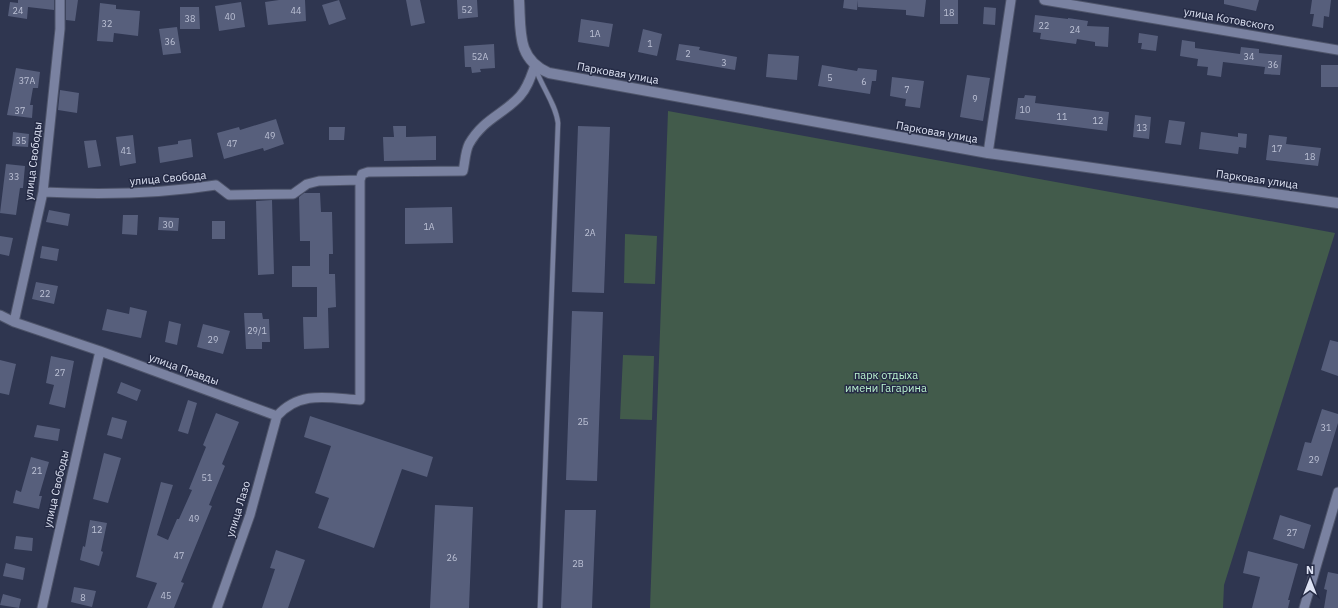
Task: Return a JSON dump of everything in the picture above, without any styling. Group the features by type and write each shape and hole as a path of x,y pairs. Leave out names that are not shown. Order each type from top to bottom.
{"street":[{"name":"улица Свободы","path":"14,322 43,192 60,29 60,0"},
{"path":"277,416 286,406 304,398 360,400 360,180 362,174 368,172 463,171 468,146 476,134 490,119 520,97 527,86 535,65 526,54 523,46 519,0"},
{"path":"988,153 1011,0"},
{"name":"улица Котовского","path":"1044,0 1338,50"},
{"name":"Парковая улица","path":"535,65 549,73 988,153 1338,203"},
{"name":"улица Свобода","path":"43,192 95,195 132,194 216,185 229,195 293,194 307,184 319,181 360,180"},
{"name":"улица Правды","path":"0,315 14,322 100,351 277,416"},
{"name":"улица Свободы","path":"42,608 100,351"},
{"name":"улица Лазо","path":"217,608 250,515 277,416"},
{"path":"1304,608 1338,492"}],"lane":[{"path":"535,65 542,85 555,109 558,123 540,608"}],"green space":[{"name":"парк отдыха имени Гагарина","path":"668,111 1335,233 1224,585 1223,608 650,608"},
{"path":"625,234 657,236 655,284 624,283"},
{"path":"623,355 654,356 652,420 620,419"}],"building":[{"path":"18,0 54,0 54,10 28,7 27,19 8,16 10,2 18,3"},
{"path":"66,0 78,0 75,21 66,20"},
{"path":"279,0 305,0 306,21 268,25 265,2"},
{"path":"339,0 346,19 329,25 322,5"},
{"path":"406,0 420,0 425,23 411,26"},
{"path":"457,0 477,0 478,17 458,19"},
{"path":"844,0 858,0 857,10 843,8"},
{"path":"858,0 926,0 924,17 906,15 906,10 858,7"},
{"path":"940,0 958,0 958,24 940,24"},
{"path":"1224,0 1259,0 1256,11 1224,4"},
{"path":"1312,0 1331,0 1329,17 1324,16 1323,28 1312,26 1314,14 1310,14"},
{"path":"241,2 245,27 219,31 215,6"},
{"path":"100,3 116,5 116,9 140,11 138,36 114,33 113,42 97,41"},
{"path":"180,7 199,7 200,29 180,29"},
{"path":"984,7 996,8 995,25 983,24"},
{"path":"1035,15 1088,21 1087,26 1109,27 1108,47 1095,46 1095,42 1077,39 1076,44 1040,39 1041,33 1033,32"},
{"path":"581,19 613,24 609,47 578,42"},
{"path":"177,27 181,53 163,55 159,29"},
{"path":"643,29 662,34 657,56 638,52"},
{"path":"1139,33 1158,36 1156,51 1141,49 1142,43 1138,43"},
{"path":"1182,40 1195,42 1195,48 1240,54 1241,47 1259,49 1259,53 1282,55 1280,75 1264,74 1265,67 1223,62 1221,77 1207,75 1208,67 1197,66 1198,59 1180,56"},
{"path":"494,44 495,68 480,69 481,72 472,73 471,67 465,67 464,46"},
{"path":"679,44 700,47 699,50 737,57 735,70 676,60"},
{"path":"768,54 799,56 797,80 766,77"},
{"path":"822,65 857,71 858,68 877,70 876,81 872,81 870,94 818,86"},
{"path":"1321,65 1338,65 1338,87 1321,87"},
{"path":"16,68 40,72 38,88 33,88 30,105 33,105 32,118 7,115"},
{"path":"967,75 990,78 983,121 960,117"},
{"path":"892,77 924,81 920,108 905,106 906,99 890,96"},
{"path":"60,90 79,93 77,113 58,110"},
{"path":"1025,95 1036,96 1035,103 1109,112 1107,131 1015,119 1018,98 1024,98"},
{"path":"1135,115 1151,117 1149,139 1133,137"},
{"path":"276,119 284,144 264,151 263,148 224,159 217,133 239,127 240,130"},
{"path":"1169,120 1185,122 1181,145 1165,143"},
{"path":"393,126 406,126 406,137 436,136 436,160 384,161 383,137 394,137"},
{"path":"578,126 610,127 604,293 572,292"},
{"path":"329,127 345,127 344,140 329,140"},
{"path":"13,132 29,134 28,147 12,146"},
{"path":"1201,132 1238,137 1238,133 1247,134 1246,148 1239,147 1238,154 1199,149"},
{"path":"133,135 136,163 120,166 116,137"},
{"path":"1269,135 1287,137 1286,144 1321,148 1318,166 1266,160"},
{"path":"191,139 193,157 160,163 158,147 178,144 178,141"},
{"path":"96,140 101,166 88,168 84,141"},
{"path":"6,164 25,166 23,188 20,188 16,215 0,213"},
{"path":"304,193 320,193 321,212 332,212 333,254 329,254 329,274 335,274 336,307 328,308 329,348 304,349 303,317 317,317 317,287 292,287 292,266 310,266 310,241 300,241 299,197"},
{"path":"272,200 274,274 258,275 256,201"},
{"path":"452,207 453,243 405,244 405,208"},
{"path":"49,210 70,214 68,226 46,222"},
{"path":"123,215 138,215 137,235 122,234"},
{"path":"159,217 179,218 178,231 158,230"},
{"path":"212,221 225,221 225,239 212,239"},
{"path":"0,236 13,238 9,256 0,254"},
{"path":"42,246 59,249 57,261 40,258"},
{"path":"36,282 58,286 54,304 32,299"},
{"path":"130,307 147,311 141,338 102,330 107,309 129,314"},
{"path":"572,311 603,312 597,481 566,480"},
{"path":"244,313 262,313 263,319 269,319 270,342 262,342 262,349 246,349"},
{"path":"169,321 181,324 177,345 165,342"},
{"path":"203,324 230,331 223,354 197,347"},
{"path":"1330,340 1338,342 1338,376 1321,370"},
{"path":"51,356 74,361 65,408 49,404 54,385 46,383"},
{"path":"0,360 16,364 9,395 0,393"},
{"path":"121,382 141,390 137,401 117,393"},
{"path":"188,400 197,403 188,434 178,431"},
{"path":"1322,409 1338,414 1338,423 1322,476 1297,470 1305,442 1311,443"},
{"path":"216,413 239,422 222,464 225,466 209,505 212,506 181,582 184,583 174,608 147,608 157,583 136,577 161,482 173,485 157,535 168,540 192,490 189,489 206,447 203,445"},
{"path":"310,416 433,457 427,477 402,469 374,548 318,528 329,498 315,493 331,446 304,437"},
{"path":"112,417 127,421 122,439 107,435"},
{"path":"37,425 60,429 58,441 34,437"},
{"path":"104,453 121,458 108,503 93,499"},
{"path":"31,457 49,462 39,496 42,496 39,509 13,503 16,490 21,492"},
{"path":"435,505 473,507 469,608 430,608"},
{"path":"565,510 596,510 592,608 561,608"},
{"path":"1280,515 1311,525 1304,549 1273,539"},
{"path":"90,520 107,523 101,551 103,552 99,566 80,560 83,546 85,547"},
{"path":"16,536 33,538 32,551 14,549"},
{"path":"276,550 305,560 288,608 262,608 275,569 270,568"},
{"path":"1248,551 1298,564 1288,600 1290,600 1288,608 1252,608 1260,577 1243,573"},
{"path":"6,563 25,568 23,580 3,576"},
{"path":"1328,572 1338,574 1338,608 1324,608 1327,590 1324,589"},
{"path":"74,587 96,591 92,607 71,602"},
{"path":"3,594 21,599 19,608 0,605"}]}
